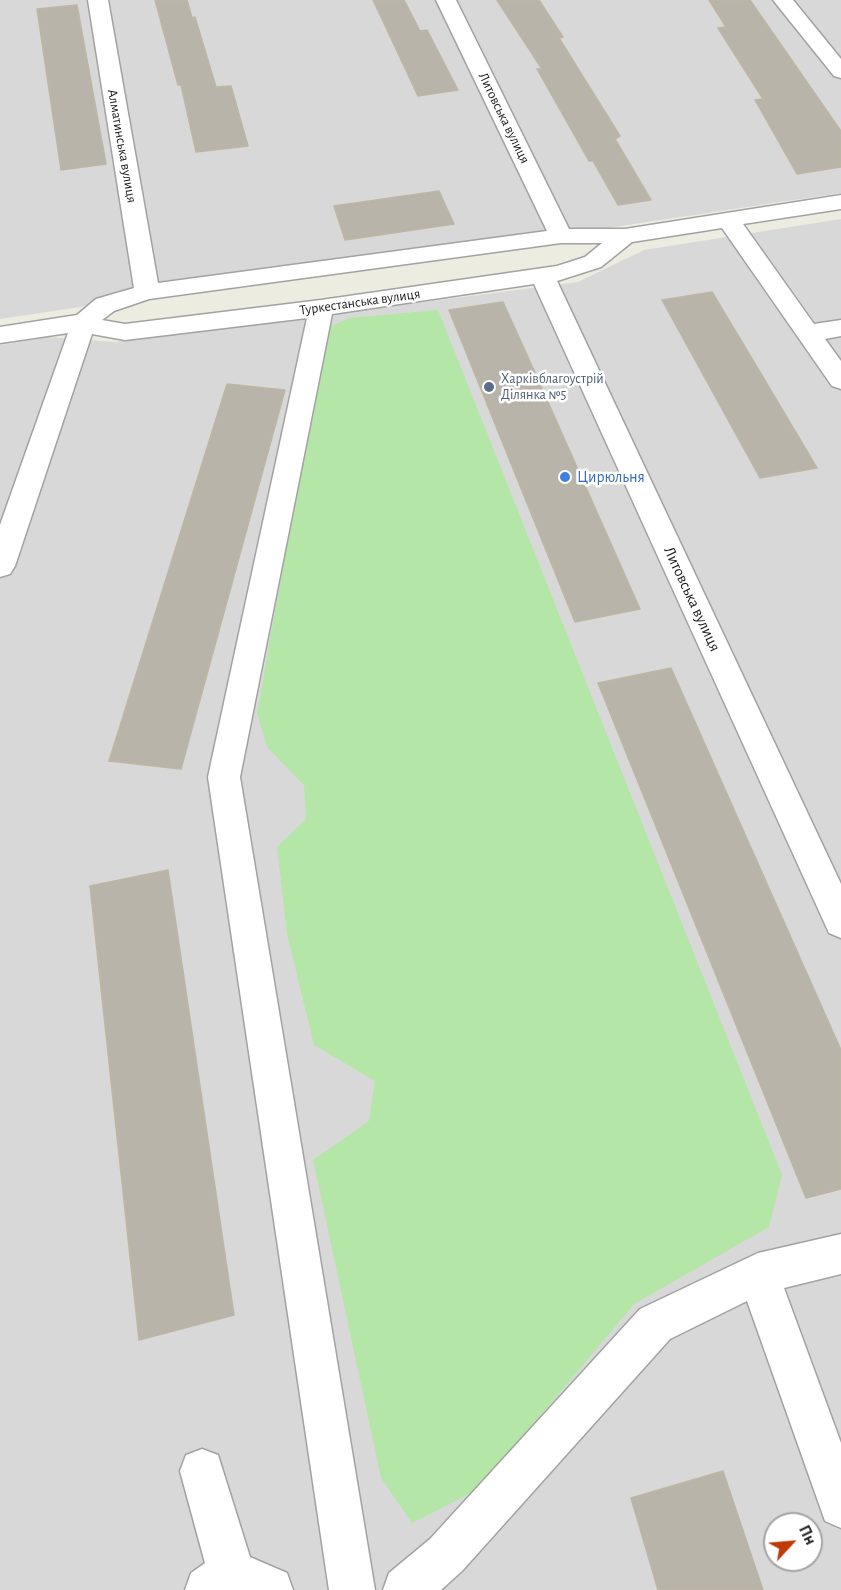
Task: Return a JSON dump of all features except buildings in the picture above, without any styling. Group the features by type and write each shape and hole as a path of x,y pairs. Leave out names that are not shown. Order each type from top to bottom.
{"street":[{"name":"Алматинська вулиця","path":"98,0 147,292"},
{"name":"Литовська вулиця","path":"446,0 561,236"},
{"path":"783,0 841,72"},
{"path":"808,32 830,29"},
{"name":"Туркестанська вулиця","path":"84,322 105,305 147,292 561,236 625,236 841,201"},
{"path":"727,219 841,380"},
{"name":"Туркестанська вулиця","path":"0,335 84,322 103,329 125,332 321,308 542,275 576,269 593,262 625,236"},
{"name":"Литовська вулиця","path":"542,275 841,922"},
{"path":"321,308 224,777 352,1590"},
{"path":"0,566 84,322"},
{"path":"808,333 841,328"},
{"path":"406,1590 446,1555 656,1324 758,1274 841,1254"},
{"path":"758,1274 841,1505"},
{"path":"202,1471 236,1584"}],"shaded area":[{"path":"0,0 841,0 841,193 0,319"},
{"path":"841,219 841,1590 0,1590 0,345 48,337 116,342 578,282 644,250"}],"green space":[{"path":"438,310 782,1175 769,1227 634,1304 479,1489 412,1523 381,1478 313,1160 369,1121 375,1081 314,1045 287,934 277,847 306,819 304,785 267,747 257,713 325,329 349,318"}],"place":[{"name":"Харківблагоустрій Ділянка №5","path":"489,387"},
{"name":"Цирюльня","path":"565,477"}]}
